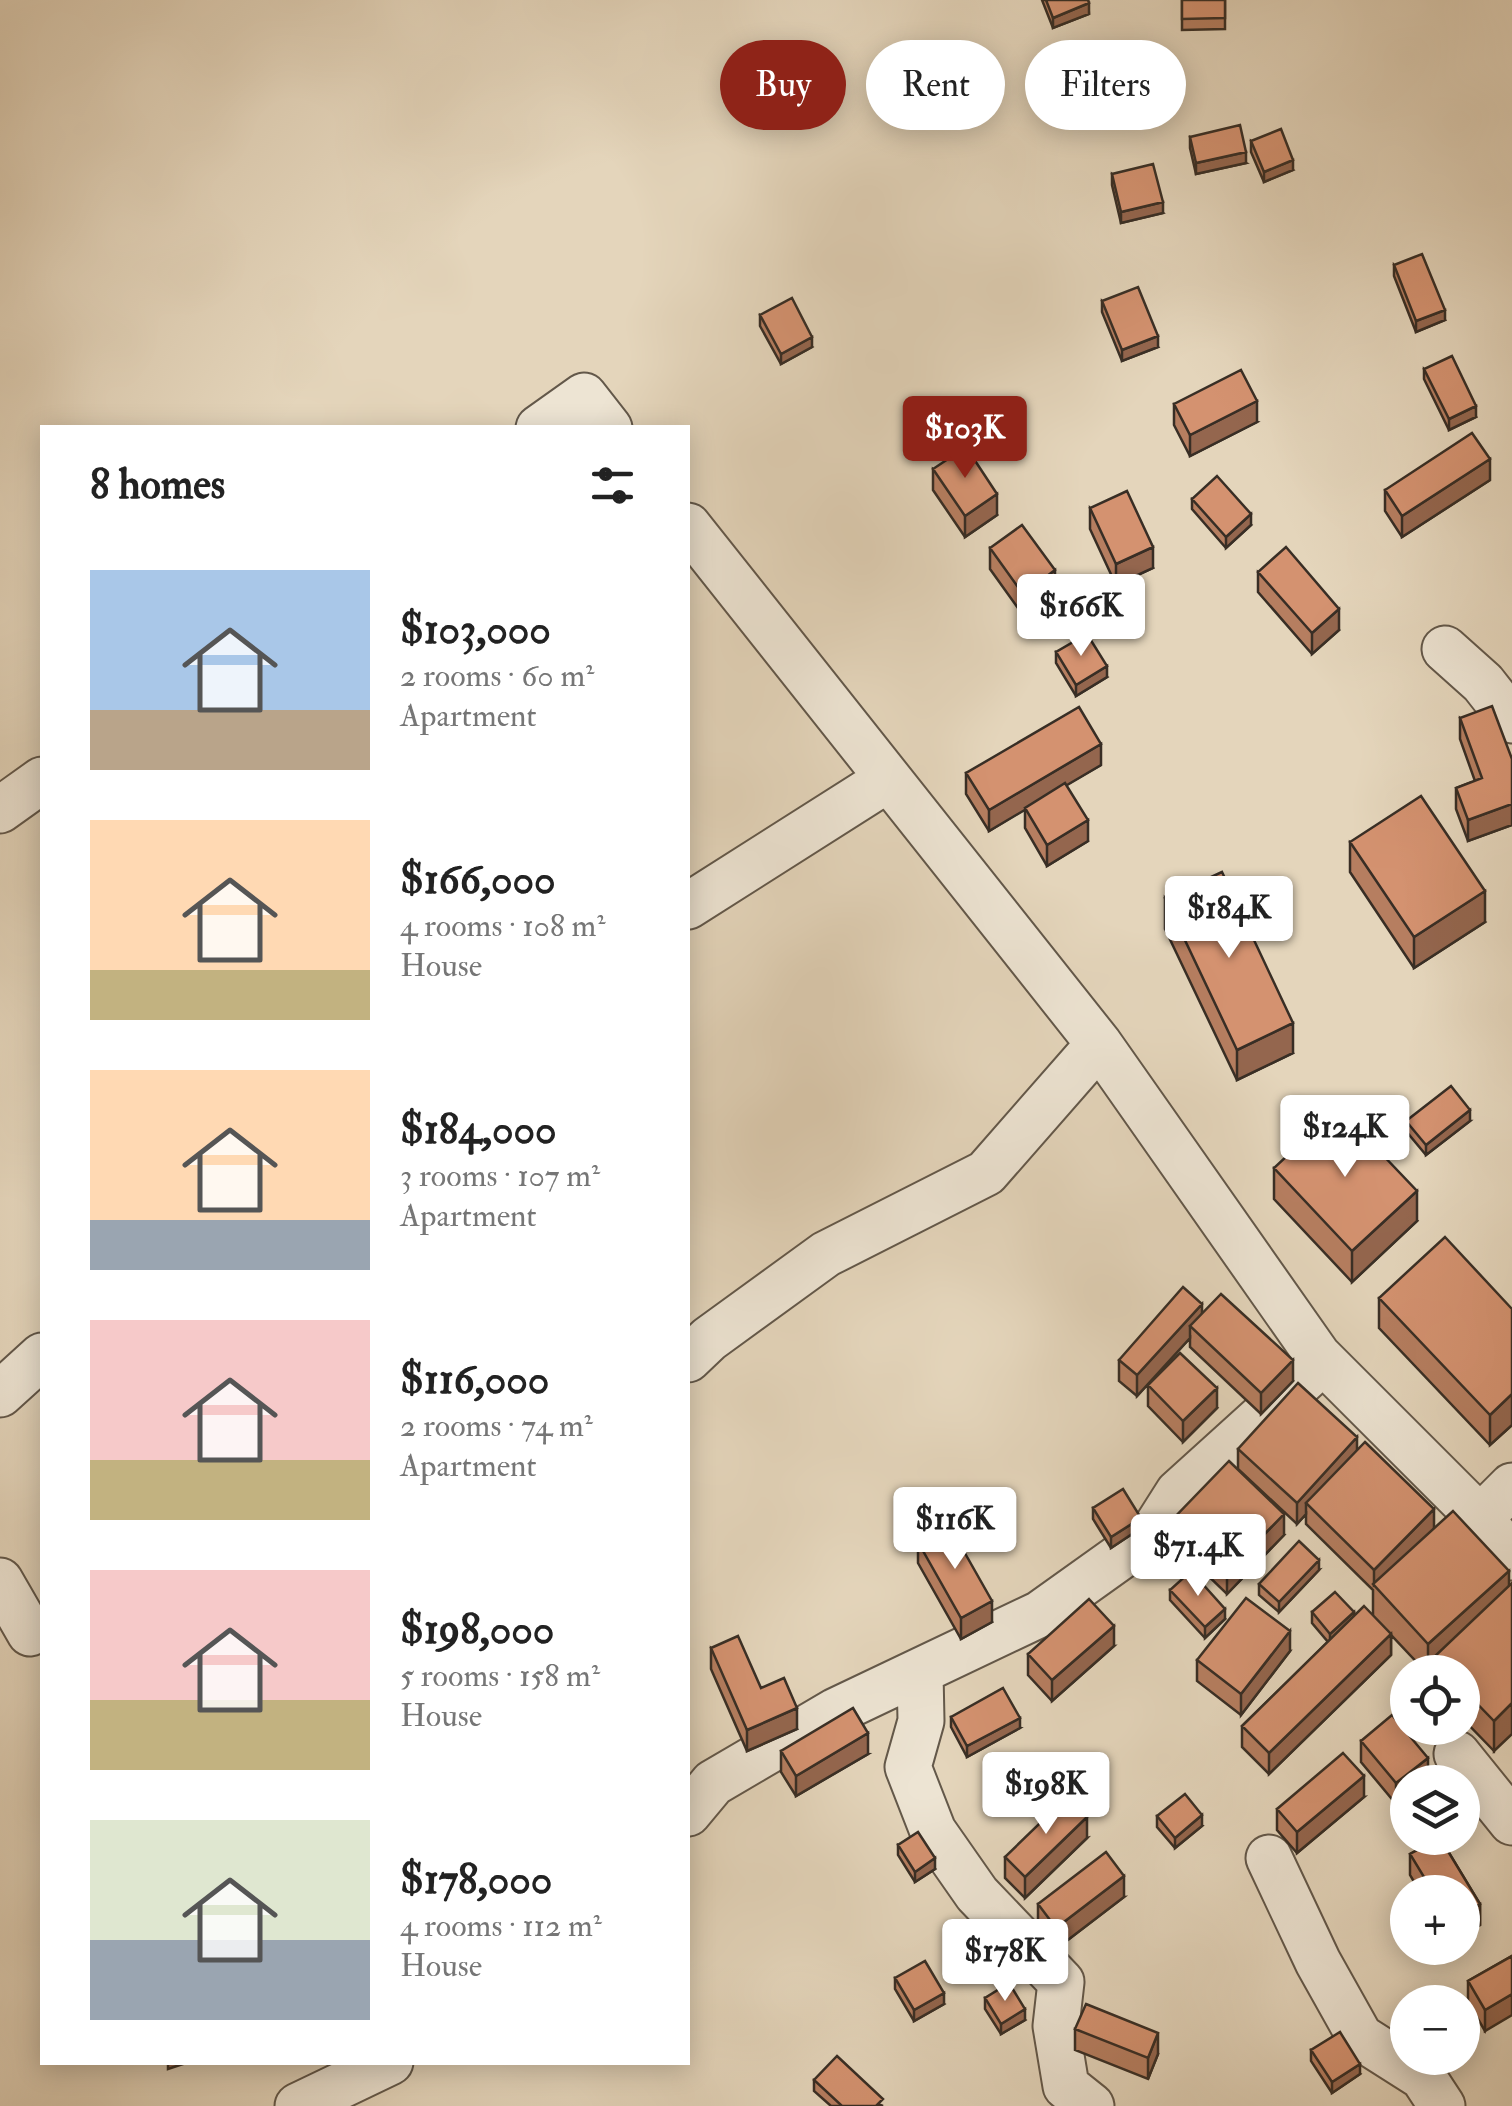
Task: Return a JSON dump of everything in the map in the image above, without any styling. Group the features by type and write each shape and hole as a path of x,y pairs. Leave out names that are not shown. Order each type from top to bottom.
{"street":[{"path":"543,425 584,396 608,425"},
{"path":"690,529 1099,1044 1318,1356 1480,1518 1512,1557"},
{"path":"1445,649 1483,683 1512,720"},
{"path":"690,905 888,780"},
{"path":"0,810 40,781"},
{"path":"690,1357 826,1254 986,1173 1099,1044"},
{"path":"690,1810 713,1783 836,1711 1040,1614 1152,1534 1178,1493 1306,1377 1318,1356"},
{"path":"0,1394 40,1358"},
{"path":"1480,1518 1512,1486"},
{"path":"0,1582 24,1635"},
{"path":"920,1672 921,1721 908,1766 933,1831 977,1894 1061,1982 1056,2026 1066,2086 1091,2106"},
{"path":"1457,1754 1512,1822"},
{"path":"1268,1858 1318,1962 1360,2036 1423,2077 1442,2106"},
{"path":"298,2106 384,2065"}],"building":[{"path":"1046,0 1088,0 1089,3 1053,18"},
{"path":"1182,0 1225,0 1225,18 1182,19"},
{"path":"1240,125 1246,152 1196,163 1190,137"},
{"path":"1281,129 1293,160 1264,172 1251,141"},
{"path":"1153,164 1163,202 1121,212 1112,174"},
{"path":"1422,254 1445,310 1416,321 1394,265"},
{"path":"1138,287 1158,336 1122,350 1102,301"},
{"path":"792,298 812,337 781,354 760,315"},
{"path":"1452,356 1476,406 1449,419 1424,369"},
{"path":"1241,370 1257,401 1190,435 1174,404"},
{"path":"1472,433 1490,459 1402,516 1385,490"},
{"path":"966,447 997,494 965,516 933,469"},
{"path":"1217,476 1251,514 1226,537 1192,499"},
{"path":"1127,491 1153,547 1116,564 1090,508"},
{"path":"1022,525 1055,570 1023,594 990,548"},
{"path":"1286,547 1339,609 1312,633 1258,572"},
{"path":"1087,634 1107,666 1076,685 1056,652"},
{"path":"1492,706 1512,759 1512,804 1468,820 1456,788 1482,778 1460,718"},
{"path":"1079,707 1101,744 989,810 966,773"},
{"path":"1065,783 1088,820 1047,845 1025,808"},
{"path":"1421,796 1485,891 1414,937 1350,842"},
{"path":"1222,872 1293,1023 1237,1050 1165,898"},
{"path":"1451,1086 1470,1110 1426,1145 1406,1121"},
{"path":"1338,1108 1417,1191 1352,1251 1274,1168"},
{"path":"1445,1237 1512,1309 1512,1394 1490,1415 1379,1298"},
{"path":"1183,1287 1202,1304 1137,1375 1119,1360"},
{"path":"1221,1294 1293,1360 1261,1393 1190,1326"},
{"path":"1180,1353 1217,1388 1183,1421 1148,1385"},
{"path":"1298,1383 1357,1437 1297,1503 1238,1449"},
{"path":"1365,1442 1434,1509 1374,1570 1306,1503"},
{"path":"1229,1461 1284,1514 1227,1573 1172,1520"},
{"path":"1123,1489 1141,1518 1111,1537 1093,1508"},
{"path":"1453,1511 1509,1571 1428,1644 1373,1584"},
{"path":"949,1525 992,1601 961,1618 918,1542"},
{"path":"1299,1541 1319,1560 1279,1602 1259,1584"},
{"path":"1191,1571 1225,1609 1205,1627 1170,1590"},
{"path":"1512,1583 1512,1703 1494,1721 1480,1707 1480,1655 1436,1655"},
{"path":"1335,1592 1354,1612 1330,1634 1312,1612"},
{"path":"1246,1598 1290,1631 1241,1694 1197,1660"},
{"path":"1089,1599 1114,1626 1052,1680 1028,1654"},
{"path":"1364,1606 1391,1634 1269,1753 1242,1726"},
{"path":"738,1636 761,1688 784,1678 797,1708 747,1730 711,1648"},
{"path":"1003,1688 1020,1718 967,1746 951,1717"},
{"path":"853,1708 868,1733 796,1776 781,1751"},
{"path":"1390,1717 1390,1745 1417,1745 1428,1758 1419,1765 1390,1765 1390,1776 1361,1741"},
{"path":"1343,1753 1364,1776 1297,1832 1277,1809"},
{"path":"1185,1794 1202,1815 1175,1838 1157,1816"},
{"path":"1067,1797 1087,1817 1025,1877 1005,1857"},
{"path":"918,1832 935,1858 915,1872 898,1845"},
{"path":"1106,1852 1124,1876 1056,1928 1038,1904"},
{"path":"1411,1855 1450,1855 1462,1875 1423,1875"},
{"path":"972,1933 987,1953 965,1970 950,1950"},
{"path":"1512,1956 1512,1994 1485,2010 1480,2001 1480,1985 1470,1985 1468,1981"},
{"path":"925,1961 944,1993 914,2010 895,1978"},
{"path":"1009,1983 1025,2009 1001,2024 985,1998"},
{"path":"1086,2004 1158,2033 1148,2058 1075,2029"},
{"path":"1340,2032 1360,2064 1332,2082 1311,2050"},
{"path":"837,2056 883,2099 876,2106 842,2106 814,2080"}]}
